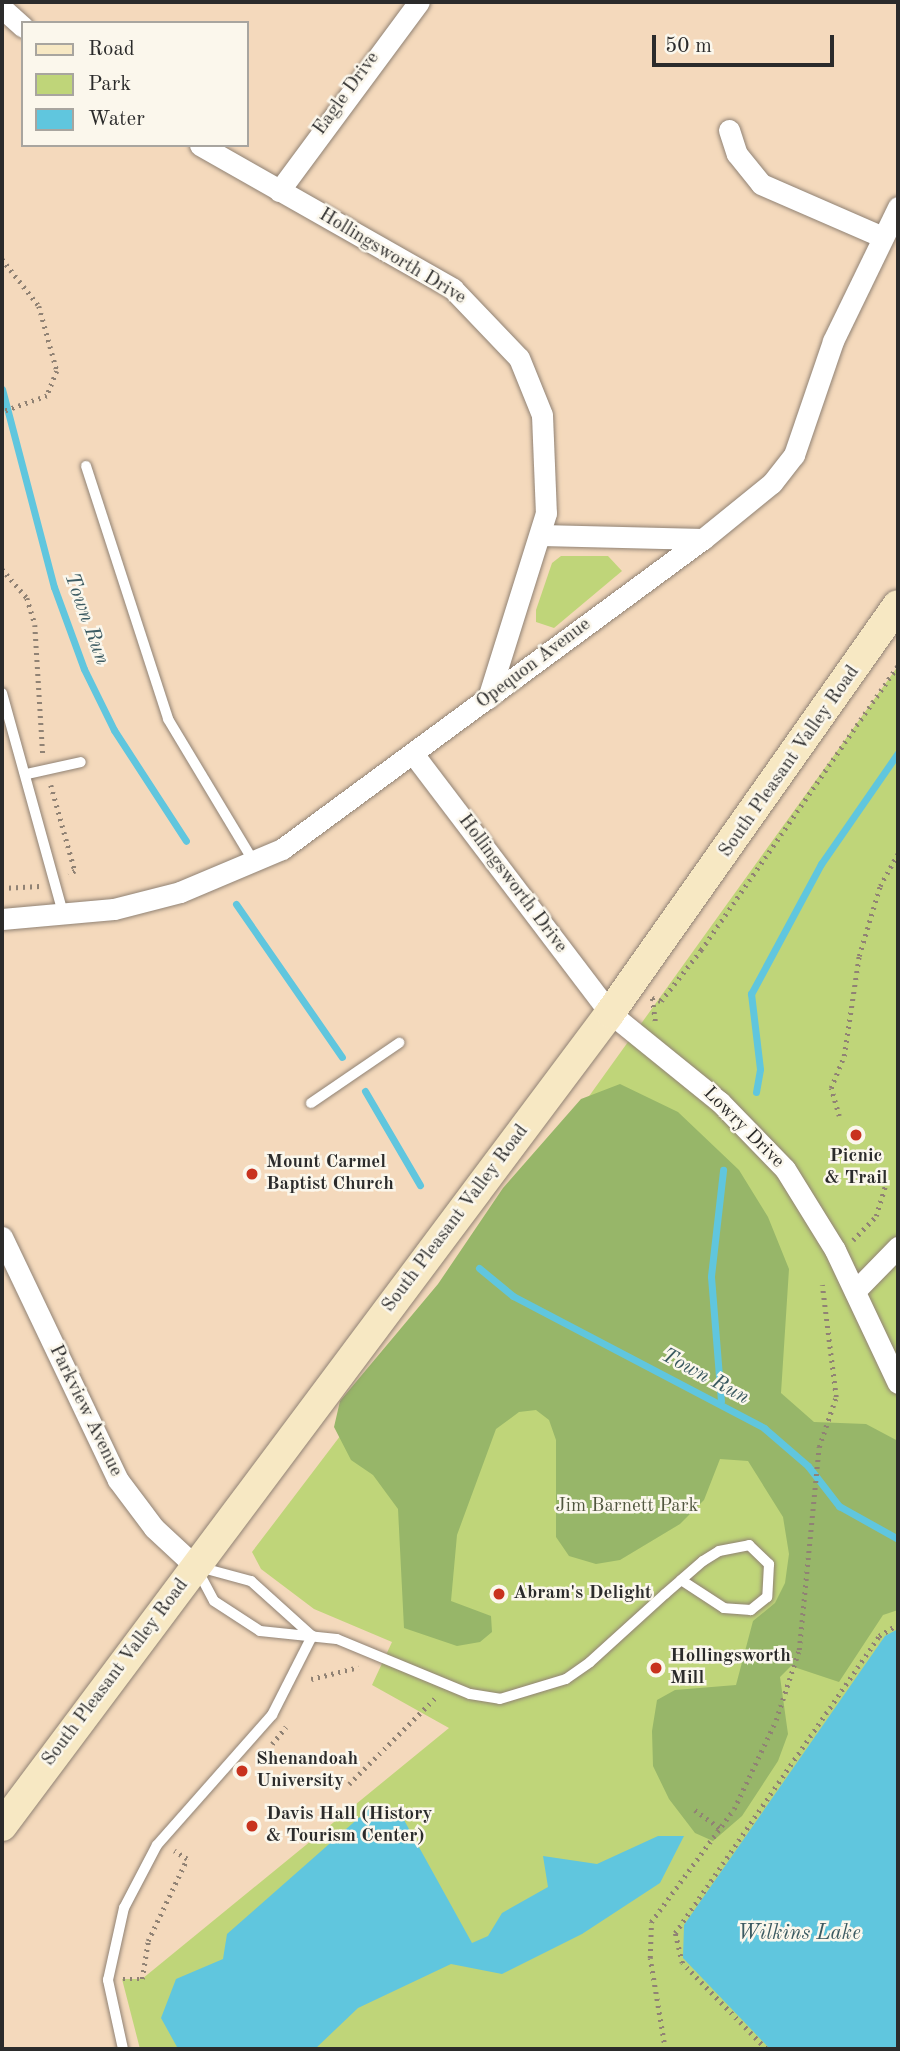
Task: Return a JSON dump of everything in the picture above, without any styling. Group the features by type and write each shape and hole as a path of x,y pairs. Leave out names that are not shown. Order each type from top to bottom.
{"main road":[{"name":"South Pleasant Valley Road","path":"2,1826 610,1013 898,605"}],"street":[{"name":"Eagle Drive","path":"279,191 419,2"},
{"path":"2,8 21,25"},
{"path":"729,130 737,154 761,184 883,237"},
{"name":"Hollingsworth Drive","path":"203,147 453,289 519,358 542,415 547,453 541,535 488,698"},
{"name":"Opequon Avenue","path":"2,919 64,916 180,892 254,862 330,819 703,539 772,483 794,455 833,341 898,206"},
{"path":"541,535 703,539"},
{"name":"Hollingsworth Drive","path":"414,755 610,1013"},
{"name":"Lowry Drive","path":"610,1013 755,1134 802,1192 855,1291 898,1383"},
{"name":"Parkview Avenue","path":"2,1237 118,1480 154,1528 196,1567"},
{"path":"855,1291 898,1247"}],"lane":[{"path":"86,466 168,719 254,862"},
{"path":"2,693 27,774 64,916"},
{"path":"27,774 81,762"},
{"path":"311,1103 399,1043"},
{"path":"196,1567 214,1601 260,1631 312,1636 376,1651 449,1684 500,1699 548,1689 590,1661 681,1580 731,1546 749,1545 769,1564 767,1597 751,1610 724,1608 681,1580"},
{"path":"196,1567 251,1581 312,1636"},
{"path":"123,2049 108,1980 124,1908 157,1845 272,1715 312,1636"}],"path":[{"path":"2,259 39,306 56,354 55,386 34,404 2,412"},
{"path":"2,569 27,598 35,625 47,768 75,871"},
{"path":"655,1022 652,998 661,1001 701,950 898,666"},
{"path":"839,1116 831,1088 844,1056 859,956 880,886 898,854"},
{"path":"853,1241 876,1216 887,1179"},
{"path":"664,2049 649,1927 721,1829 791,1679 806,1608 819,1447 836,1397 822,1285"},
{"path":"766,2049 682,1964 676,1933 879,1636 898,1624"},
{"path":"302,1690 327,1670 372,1668"},
{"path":"349,1784 449,1684"},
{"path":"269,1748 290,1720"},
{"path":"695,1810 721,1829"},
{"path":"123,1992 122,1979 142,1979 148,1941 187,1859 167,1846"}],"green space":[{"path":"561,556 608,556 622,571 554,628 536,622 536,610 552,563"},
{"name":"Jim Barnett Park","path":"898,666 898,2049 140,2049 122,1979 142,1979 449,1728 372,1685 392,1642 314,1609 261,1569 252,1552 429,1319"},
{"path":"620,1084 678,1112 739,1170 768,1217 789,1269 781,1393 814,1422 866,1424 898,1441 898,1610 883,1615 839,1682 791,1666 780,1677 788,1734 778,1761 742,1816 713,1841 695,1833 669,1799 653,1766 652,1731 657,1700 675,1690 736,1685 753,1621 775,1603 785,1583 789,1554 783,1517 748,1461 720,1459 704,1500 680,1524 620,1560 596,1564 569,1556 556,1537 556,1440 549,1420 536,1410 519,1412 496,1429 457,1535 451,1601 491,1616 492,1632 480,1642 457,1646 404,1628 398,1509 373,1475 351,1460 334,1427 340,1401 438,1284 503,1188 581,1099"}],"water":[{"name":"Wilkins Lake","path":"898,1629 898,2049 770,2049 683,1958 684,1925 885,1636"},
{"path":"370,1808 399,1811 472,1943 488,1936 502,1913 548,1887 543,1856 597,1864 658,1836 684,1836 660,1883 582,1934 502,1974 451,1964 358,2008 315,2049 177,2047 161,2018 176,1979 223,1959 227,1934"}],"waterway":[{"name":"Town Run","path":"2,389 54,587 84,669 114,730 186,841"},
{"path":"756,1092 760,1069 751,994 821,864 898,753"},
{"name":"Town Run","path":"236,904 342,1057"},
{"name":"Town Run","path":"365,1091 420,1185"},
{"path":"721,1401 711,1276 723,1170"},
{"name":"Town Run","path":"479,1268 513,1296 764,1428 808,1466 839,1506 898,1539"}],"place":[{"name":"Picnic & Trail","path":"856,1135"},
{"name":"Mount Carmel Baptist Church","path":"252,1174"},
{"name":"Abram's Delight","path":"499,1594"},
{"name":"Hollingsworth Mill","path":"656,1668"},
{"name":"Shenandoah University","path":"242,1771"},
{"name":"Davis Hall (History & Tourism Center)","path":"252,1826"}]}
